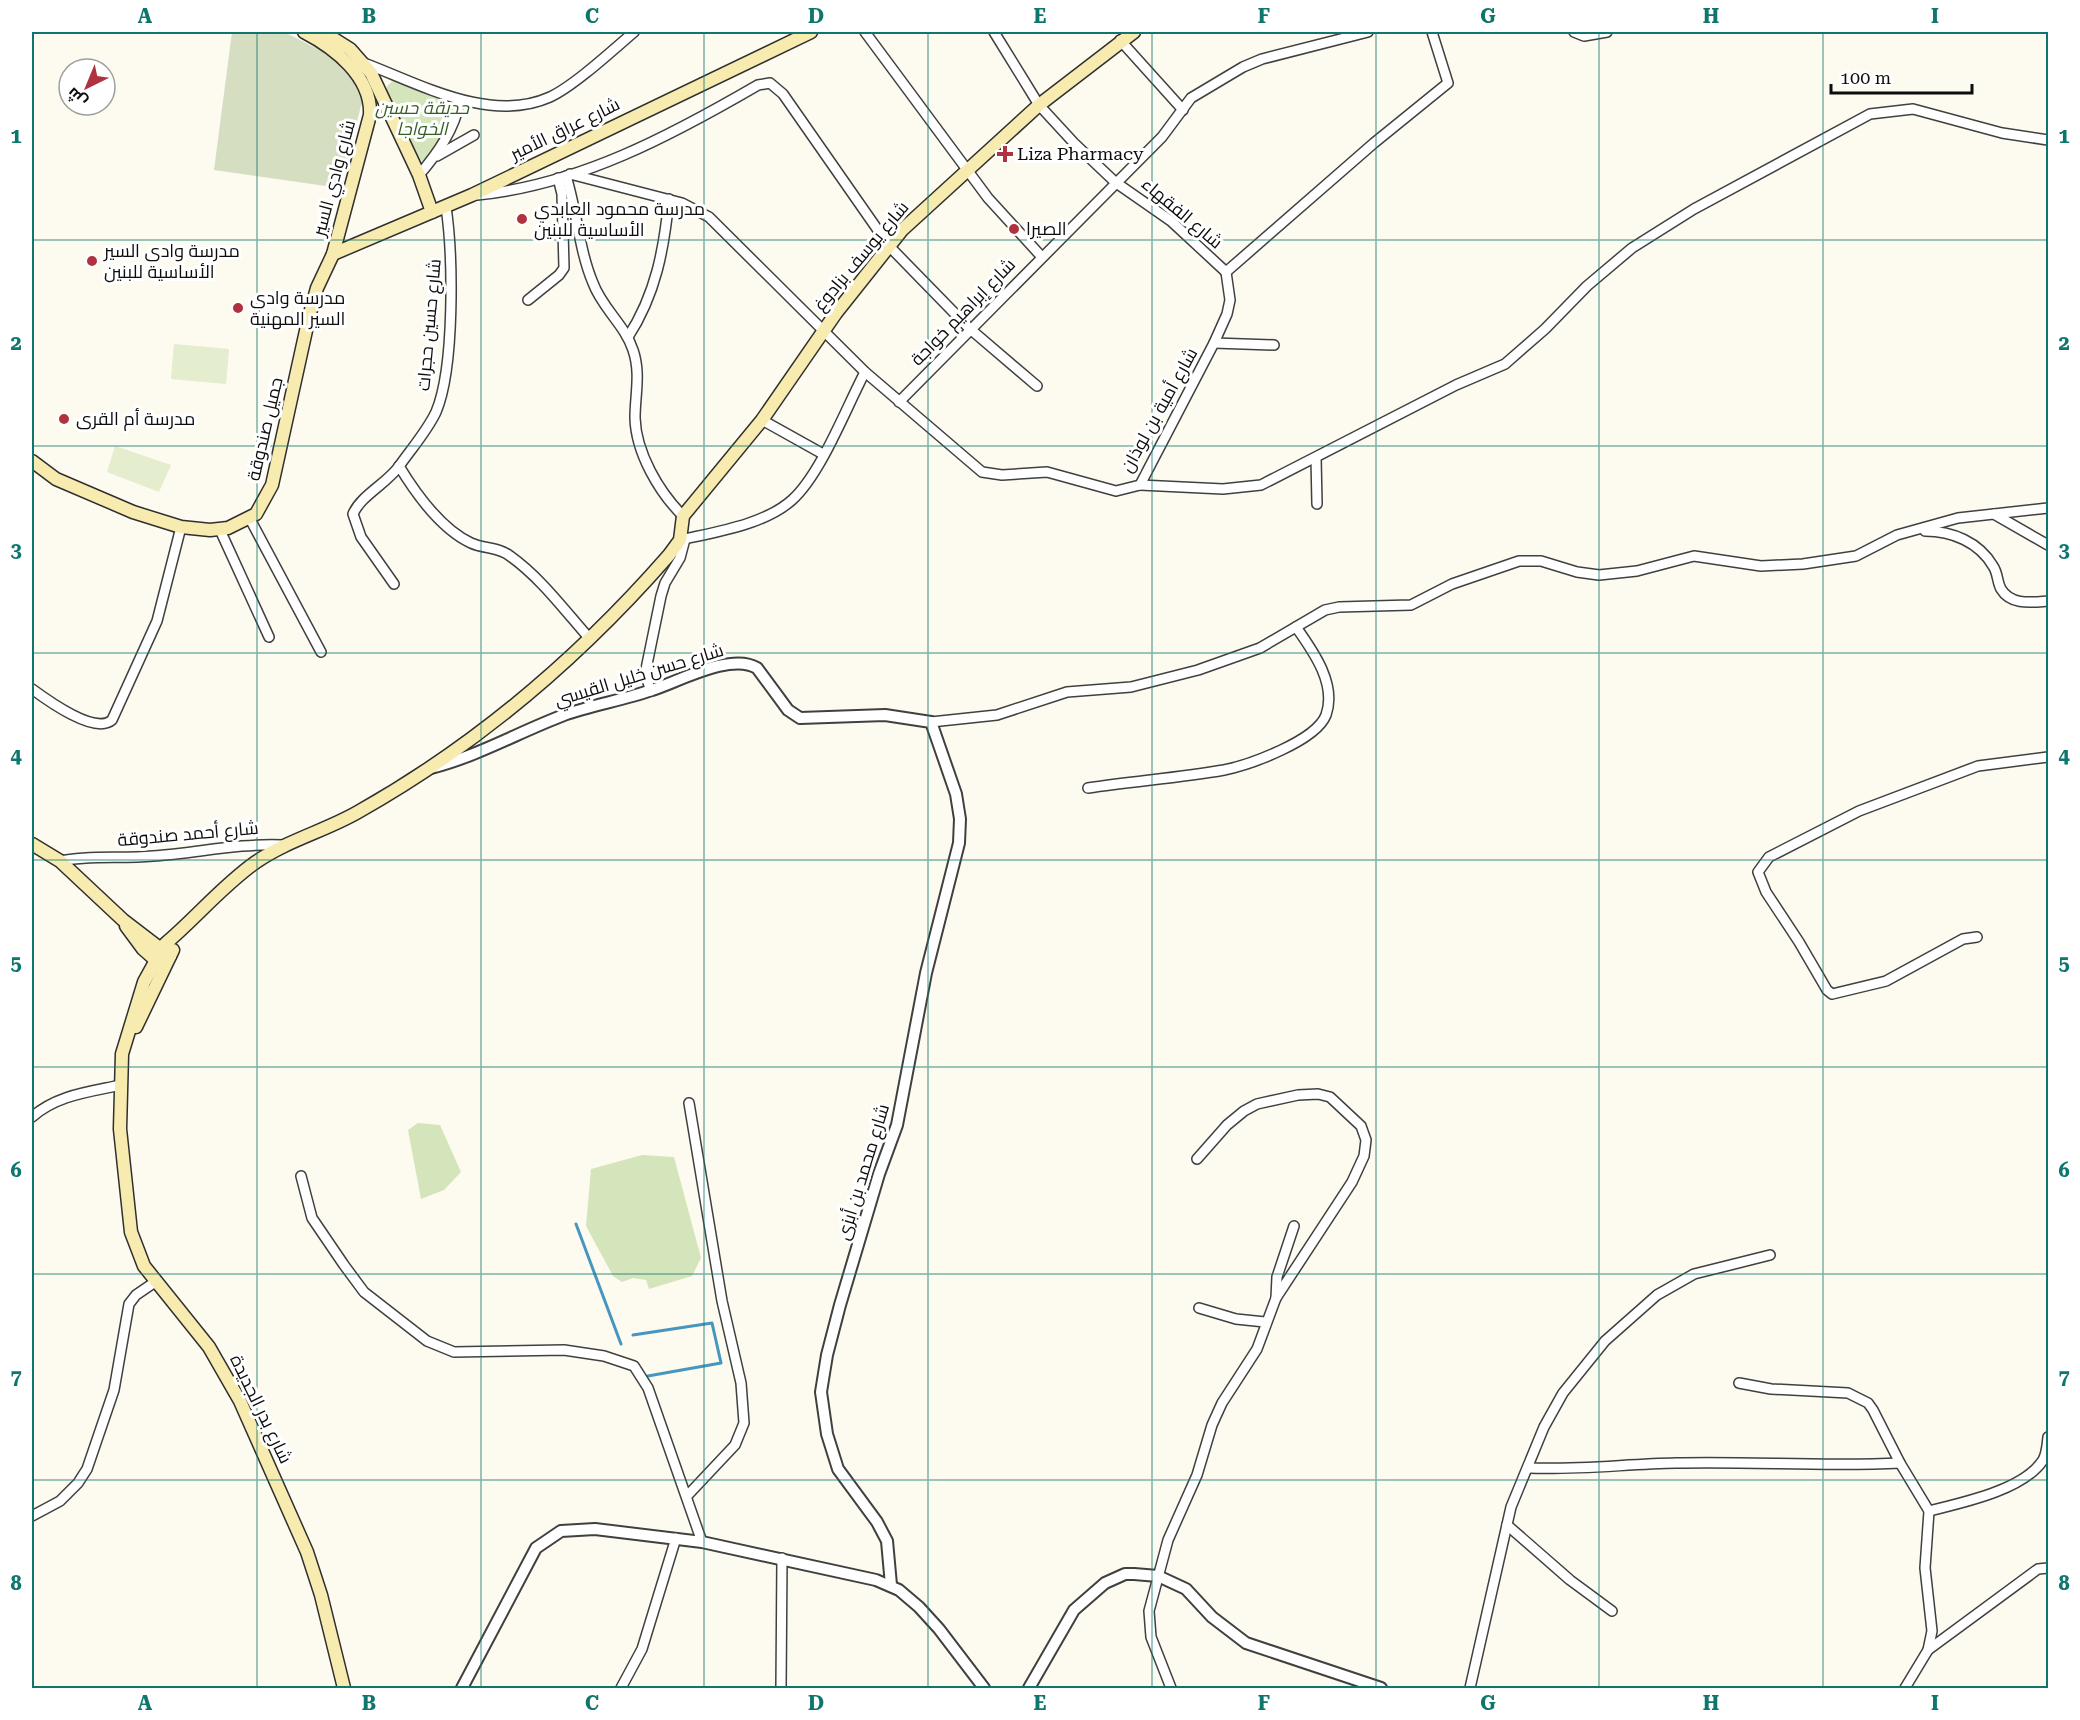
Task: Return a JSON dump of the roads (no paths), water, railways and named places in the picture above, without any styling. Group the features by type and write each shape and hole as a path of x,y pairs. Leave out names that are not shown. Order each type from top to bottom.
{"main road":[{"name":"شارع وادي السير","path":"304,32 336,52 357,75 370,102 368,123 333,254"},
{"path":"323,32 350,49 364,63 393,117 419,175 432,212"},
{"name":"شارع عراق الأمير","path":"333,254 472,195 811,32"},
{"name":"شارع يوسف بزادوغ","path":"683,516 762,420 822,332 889,246 921,211 1117,36 1134,32"},
{"path":"368,123 379,115 393,117"},
{"name":"جميل صندوقة","path":"249,519 264,502 272,485 309,317 317,288 333,254"},
{"path":"32,461 56,479 133,512 181,527 220,530 249,519"},
{"path":"682,539 683,516"},
{"name":"شارع حسن خليل القيسي","path":"162,958 181,931 234,879 283,844 358,813 421,771 445,758 555,673 656,570 682,539"},
{"path":"32,844 60,861 162,958"},
{"name":"شارع بدر الجديدة","path":"162,958 122,1054 122,1164 131,1232 140,1258 155,1281 210,1347 240,1401 307,1552 321,1595 344,1689"}],"street":[{"path":"364,63 460,101 519,104 550,97 634,32"},
{"path":"865,32 995,207 1041,256"},
{"name":"شارع الفقهاء","path":"994,32 1039,105 1115,182 1164,214 1226,272"},
{"name":"شارع إبراهيم خواجة","path":"899,402 969,328 1162,137 1198,93 1252,63 1368,32"},
{"path":"1226,272 1374,143 1448,83 1432,32"},
{"path":"1574,32 1584,36 1607,32"},
{"path":"1117,36 1183,110"},
{"path":"472,195 502,192 565,176 647,145 758,85 770,83 783,93 889,246 969,328 1037,386"},
{"path":"419,175 434,157 450,130 460,101"},
{"path":"1140,485 1223,489 1254,487 1269,482 1456,385 1510,361 1587,286 1632,248 1694,209 1858,118 1881,111 1913,109 2002,133 2049,140"},
{"path":"434,157 474,135"},
{"path":"528,300 559,275 564,268 562,194 565,176"},
{"path":"565,176 592,282 601,300 628,337 637,371 635,418 638,436 658,484 683,516"},
{"name":"شارع أمية بن لوذان","path":"565,176 669,199 698,210 722,227 822,332 899,402 982,472 1002,475 1047,472 1116,490 1140,485 1215,343 1230,300 1226,272"},
{"path":"628,337 643,312 654,285 663,251 669,199"},
{"name":"شارع حسين حجرات","path":"394,584 361,537 353,514 360,502 379,488 399,466 432,419 442,392 452,258 446,207"},
{"path":"1215,343 1274,345"},
{"path":"651,691 645,678 661,596 665,583 680,558 682,539 742,524 781,507 799,492 823,454 865,372"},
{"path":"762,420 823,454"},
{"path":"1316,458 1317,504"},
{"path":"399,466 422,498 452,529 471,543 503,551 513,558 558,602 590,639"},
{"name":"شارع حسن خليل القيسي","path":"421,771 466,758 571,713 651,691 708,669 747,664 757,668 788,710 800,718 885,715 931,722 997,715 1067,692 1131,687 1160,680 1245,654 1332,608 1411,605 1452,584 1519,561 1541,561 1577,572 1599,575 1637,571 1694,556 1761,566 1790,566 1856,555 1897,535 1919,531 1958,518 2049,508"},
{"path":"1994,514 2049,545"},
{"path":"249,519 321,652"},
{"path":"32,689 58,707 98,725 105,725 112,720 157,621 181,527"},
{"path":"220,530 269,637"},
{"path":"1919,531 1948,532 1963,539 1988,559 1995,569 2000,588 2012,598 2021,602 2049,601"},
{"path":"1088,788 1224,770 1265,757 1308,735 1325,717 1326,693 1320,664 1296,627"},
{"name":"شارع محمد بن أبزى","path":"891,1585 887,1541 877,1522 838,1469 827,1434 821,1392 827,1355 840,1305 879,1174 897,1125 926,972 958,843 960,819 956,794 931,722"},
{"path":"1977,937 1963,939 1886,981 1832,994 1827,990 1800,942 1766,892 1758,872 1769,857 1859,811 1978,766 2049,757"},
{"name":"شارع أحمد صندوقة","path":"60,861 92,857 153,856 257,843 283,844"},
{"path":"32,1116 49,1103 63,1097 121,1085"},
{"path":"1171,1689 1151,1637 1149,1611 1168,1540 1197,1475 1212,1425 1230,1389 1257,1349 1265,1322 1276,1298 1344,1196 1362,1163 1366,1140 1361,1126 1330,1097 1318,1094 1286,1097 1257,1104 1244,1111 1227,1125 1197,1159"},
{"path":"687,1496 735,1445 744,1423 741,1383 723,1301 689,1102"},
{"path":"300,1176 312,1218 364,1292 427,1341 440,1348 460,1352 564,1350 618,1359 634,1366 648,1388 702,1542"},
{"path":"1276,1298 1277,1277 1294,1226"},
{"path":"1470,1689 1511,1507 1544,1427 1563,1392 1582,1366 1637,1311 1657,1295 1694,1274 1770,1255"},
{"path":"32,1516 60,1501 84,1475 114,1390 129,1304 136,1295 155,1281"},
{"path":"1199,1308 1236,1319 1265,1322"},
{"path":"1739,1383 1771,1389 1848,1393 1859,1398 1873,1410 1900,1463 1929,1511 1925,1568 1932,1631 1928,1650 1905,1689"},
{"path":"1929,1511 1998,1492 2042,1462 2049,1437"},
{"path":"1529,1468 1796,1462 1840,1467 1900,1463"},
{"path":"1507,1525 1570,1580 1612,1611"},
{"path":"462,1689 532,1554 547,1538 561,1531 580,1528 702,1542 782,1558 891,1585 919,1607 935,1624 984,1689"},
{"path":"621,1689 642,1649 676,1538"},
{"path":"781,1689 782,1558"},
{"path":"1928,1650 2038,1569 2049,1568"},
{"path":"1029,1689 1074,1610 1095,1591 1125,1574 1158,1576 1186,1589 1212,1617 1246,1643 1381,1689"}],"waterway":[{"path":"576,1224 621,1344"},
{"path":"633,1335 712,1323 721,1363 648,1376"}],"place":[{"name":"Liza Pharmacy","path":"1005,154"},
{"name":"مدرسة محمود العابدي الأساسية للبنين","path":"522,219"},
{"name":"الصيرا","path":"1014,229"},
{"name":"مدرسة وادي السير الأساسية للبنين","path":"92,261"},
{"name":"مدرسة وادي السير المهنية","path":"238,308"},
{"name":"مدرسة أم القرى","path":"64,419"}],"park label":[{"name":"حديقة حسين الخواجا","path":"422,118"}]}
